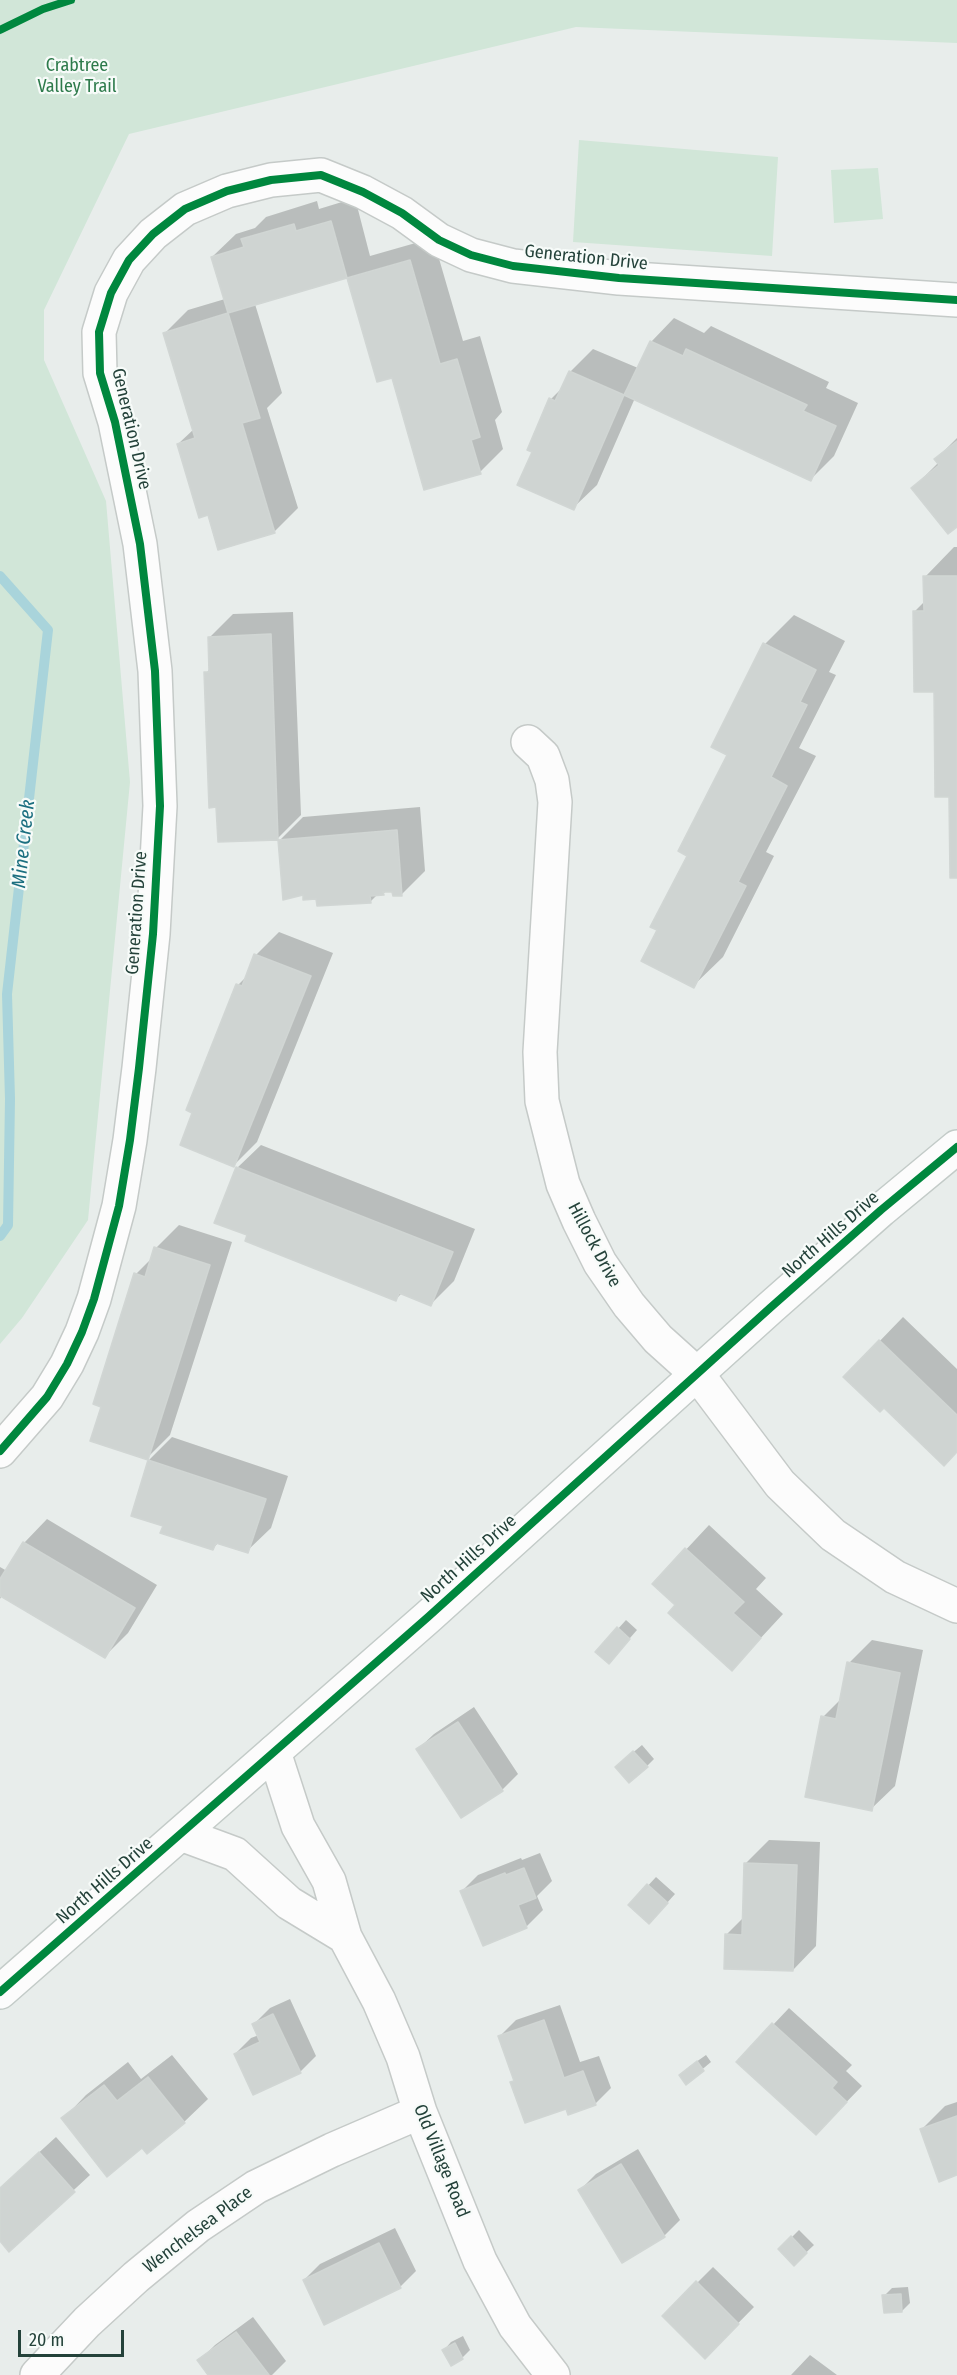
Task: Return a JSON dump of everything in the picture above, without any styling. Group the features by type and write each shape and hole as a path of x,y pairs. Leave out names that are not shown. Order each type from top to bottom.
{"street":[{"name":"Generation Drive","path":"0,1451 47,1397 67,1364 94,1299 119,1206 139,1068 153,934 160,806 155,671 140,544 120,444 100,373 99,332 111,292 129,260 153,234 185,209 227,191 271,180 321,175 363,192 402,213 439,240 471,255 513,266 619,278 957,300"},
{"name":"Hillock Drive","path":"528,742 543,756 552,780 555,802 540,1052 542,1101 563,1184 579,1221 600,1263 629,1305 658,1339 698,1375 780,1484 833,1535 895,1577 957,1606"},
{"name":"North Hills Drive","path":"0,1992 274,1752 873,1218 957,1147"},
{"name":"Old Village Road","path":"274,1752 298,1826 329,1881 345,1938 379,2001 404,2057 420,2112 480,2261 515,2326 553,2375"},
{"name":"Old Village Road","path":"181,1834 235,1854 289,1903 345,1938"},
{"name":"Wenchelsea Place","path":"37,2375 87,2322 136,2277 198,2226 256,2187 332,2150 420,2112"}],"green space":[{"name":"Crabtree Valley Trail","path":"0,0 957,0 957,43 576,27 129,134 44,310 44,360 106,501 130,782 88,1220 22,1318 0,1344"},
{"path":"579,140 778,157 772,256 573,242"},
{"path":"878,168 883,219 834,223 831,170"}],"building":[{"path":"331,221 347,278 228,313 211,257 244,247 241,239 294,224 296,231"},
{"path":"410,260 440,364 457,359 480,437 471,440 481,474 424,490 392,378 377,382 347,278"},
{"path":"228,313 260,418 242,423 275,533 218,550 208,515 199,518 177,444 195,438 163,333"},
{"path":"650,341 683,356 686,349 807,405 803,411 836,426 811,481 624,395"},
{"path":"569,371 624,395 574,510 517,485 532,452 527,450 549,398 555,401"},
{"path":"957,441 957,527 948,534 911,488 939,465 934,459"},
{"path":"923,576 957,576 957,878 950,878 949,797 935,797 934,692 914,692 913,611 924,611"},
{"path":"271,634 278,840 218,842 216,807 209,808 204,672 209,672 208,637"},
{"path":"763,643 816,670 800,702 807,705 771,777 787,786 738,882 746,886 694,988 641,961 657,930 650,927 687,856 678,851 727,755 711,747"},
{"path":"397,830 402,896 393,896 392,892 383,892 384,895 370,896 371,903 317,906 316,899 303,900 303,895 283,900 278,840"},
{"path":"254,954 311,976 234,1167 180,1145 192,1113 186,1110 236,984 242,986"},
{"path":"236,1167 453,1252 431,1306 399,1293 396,1301 245,1241 247,1235 214,1223"},
{"path":"154,1247 210,1265 148,1460 90,1441 101,1407 93,1404 134,1273 145,1277"},
{"path":"879,1340 957,1415 957,1452 944,1466 884,1408 880,1412 843,1377"},
{"path":"148,1460 266,1499 248,1553 216,1543 213,1550 160,1533 163,1526 131,1516"},
{"path":"23,1542 135,1608 105,1658 0,1596 0,1579"},
{"path":"685,1548 744,1602 733,1613 761,1638 732,1671 668,1613 675,1605 652,1584"},
{"path":"617,1627 630,1639 609,1664 595,1652"},
{"path":"847,1662 900,1673 872,1811 805,1797 821,1716 836,1719"},
{"path":"458,1722 503,1791 461,1818 416,1749"},
{"path":"633,1751 648,1767 629,1783 615,1767"},
{"path":"744,1863 797,1865 793,1971 724,1969 725,1934 742,1935"},
{"path":"524,1868 536,1898 518,1905 527,1928 483,1946 460,1891"},
{"path":"647,1884 668,1903 649,1924 628,1905"},
{"path":"273,2014 301,2073 253,2095 234,2054 260,2042 252,2024"},
{"path":"544,2020 564,2078 583,2071 596,2105 568,2115 566,2109 525,2123 510,2082 514,2081 498,2036"},
{"path":"772,2023 837,2082 832,2088 847,2102 816,2135 736,2062"},
{"path":"697,2061 704,2071 686,2085 679,2075"},
{"path":"148,2077 185,2123 147,2154 142,2148 107,2177 61,2118 104,2085 117,2101"},
{"path":"957,2116 957,2175 939,2182 920,2129"},
{"path":"39,2152 75,2192 9,2252 0,2241 0,2188"},
{"path":"621,2164 665,2237 622,2263 578,2190"},
{"path":"791,2236 807,2253 794,2266 778,2249"},
{"path":"379,2243 401,2288 324,2325 303,2280"},
{"path":"696,2281 739,2324 705,2359 662,2316"},
{"path":"901,2294 902,2312 884,2313 882,2295"},
{"path":"236,2332 269,2375 208,2375 197,2360"},
{"path":"455,2343 463,2359 451,2366 442,2350"}],"waterway":[{"name":"Mine Creek","path":"0,576 48,630 7,994 10,1099 8,1225 0,1236"}],"cycle path":[{"path":"0,30 43,9 71,0"},
{"path":"0,1451 47,1397 67,1364 94,1299 119,1206 139,1068 153,934 160,806 155,671 140,544 115,422 100,373 99,332 111,293 129,260 153,234 185,209 227,191 271,180 321,175 363,192 402,213 439,240 471,255 513,266 619,278 957,300"},
{"path":"0,1992 428,1617 770,1308 881,1210 957,1147"}]}
